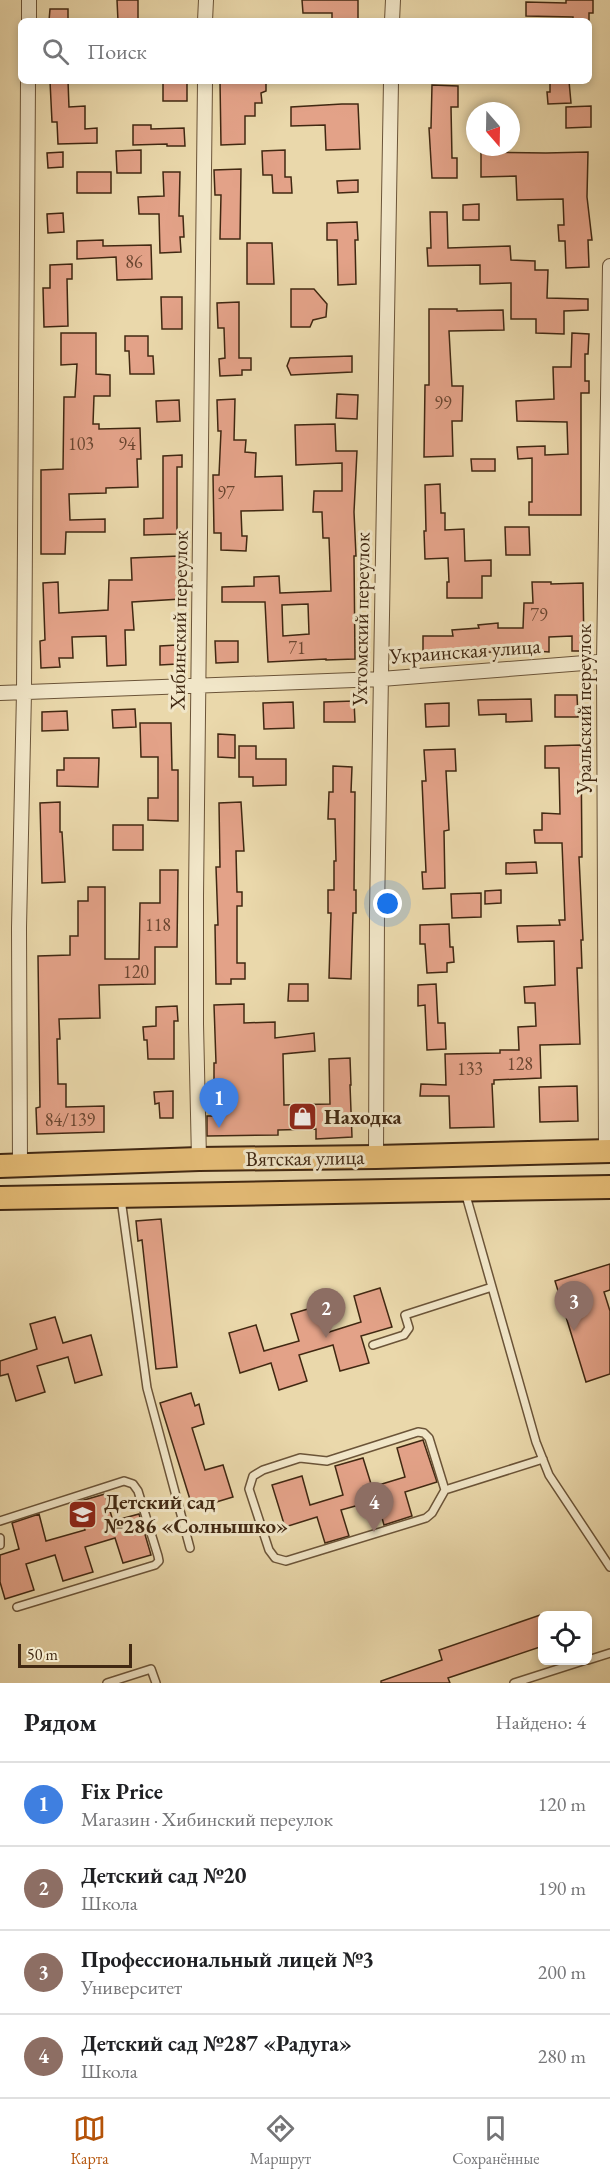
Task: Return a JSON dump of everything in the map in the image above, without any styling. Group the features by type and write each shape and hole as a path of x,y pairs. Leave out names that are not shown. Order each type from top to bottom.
{"main road":[{"name":"Вятская улица","path":"10,1165 608,1151"},
{"name":"Вятская улица","path":"0,1198 610,1187"}],"street":[{"path":"29,0 29,18"},
{"path":"206,0 206,18"},
{"path":"392,18 393,0"},
{"path":"10,1165 20,928 24,692 28,84"},
{"name":"Хибинский переулок","path":"199,1159 196,896 205,84"},
{"name":"Ухтомский переулок","path":"376,1157 377,912 391,84"},
{"name":"Уральский переулок","path":"608,1151 607,662 610,266"},
{"name":"Украинская улица","path":"0,693 381,679 607,662"}],"lane":[{"path":"464,1191 536,1442 549,1475 610,1567"},
{"path":"121,1196 147,1388 190,1548"},
{"path":"373,1345 404,1335 408,1328 405,1315 492,1287"},
{"path":"445,1490 429,1438 424,1433 418,1432 327,1461 300,1458 263,1470 253,1476 249,1489 269,1550 275,1558 286,1561 426,1518 432,1513 445,1490 543,1459"},
{"path":"0,1521 124,1481 133,1484 138,1491 159,1561 155,1565 17,1607"},
{"path":"0,1538 0,1545"},
{"path":"592,1658 610,1653"},
{"path":"514,1683 571,1665"},
{"path":"107,1683 152,1669 156,1683"}],"building":[{"path":"117,0 138,0 138,18 118,18"},
{"path":"302,0 358,0 358,18 332,18 332,13 303,13"},
{"path":"566,0 593,0 593,13 589,13 589,18 526,16 526,2 566,3"},
{"path":"50,9 68,9 68,18 49,18"},
{"path":"50,84 68,84 69,107 85,106 85,129 97,128 97,143 58,144 57,122 52,122"},
{"path":"163,84 187,84 187,101 163,101"},
{"path":"220,84 266,84 266,91 261,93 262,103 255,103 255,116 245,116 245,144 221,145"},
{"path":"550,84 569,84 571,103 548,104 547,92 550,92"},
{"path":"432,85 458,86 458,107 451,107 452,158 457,158 457,178 432,178 429,128 431,128"},
{"path":"358,104 360,149 326,150 325,125 291,126 291,107"},
{"path":"591,106 591,127 566,128 566,107"},
{"path":"133,125 151,125 151,129 184,128 185,146 133,145"},
{"path":"141,150 141,173 117,173 116,151"},
{"path":"285,150 285,177 291,177 292,193 273,193 272,175 263,175 262,151"},
{"path":"63,152 63,167 48,168 47,153"},
{"path":"588,152 587,197 592,240 588,240 589,267 566,268 565,241 559,241 558,225 564,225 563,199 517,200 516,176 481,177 481,156 520,156 520,153"},
{"path":"241,169 240,239 220,239 221,195 215,195 214,170"},
{"path":"77,172 111,172 111,193 77,193"},
{"path":"163,172 180,172 179,216 183,216 184,237 180,237 181,252 160,253 159,214 139,214 138,197 164,196"},
{"path":"358,180 358,192 338,193 337,181"},
{"path":"479,204 479,220 463,220 463,205"},
{"path":"430,212 447,212 448,248 510,246 511,260 535,261 535,270 548,270 547,298 588,299 588,310 564,311 564,334 536,333 536,319 511,319 511,283 480,284 480,265 428,266 427,248 431,248"},
{"path":"63,213 64,232 48,233 47,214"},
{"path":"357,222 356,284 338,285 337,240 327,240 327,223"},
{"path":"103,240 103,246 151,245 152,279 117,280 116,257 77,259 77,241"},
{"path":"247,243 272,243 274,284 247,284"},
{"path":"72,264 72,279 67,279 68,326 44,327 43,288 50,288 50,265"},
{"path":"291,289 314,289 327,304 326,317 313,320 310,327 291,327"},
{"path":"161,297 182,297 182,329 162,329"},
{"path":"239,302 239,358 251,358 251,370 242,370 242,375 220,376 219,359 225,358 224,328 218,328 217,303"},
{"path":"429,309 503,310 504,330 449,331 452,386 463,386 462,421 452,421 453,456 424,457 425,385 429,385"},
{"path":"61,333 96,333 96,374 110,375 110,396 94,396 93,424 99,424 99,429 140,428 141,459 137,459 138,487 106,488 106,493 69,494 70,520 105,519 105,532 66,532 65,554 41,554 41,470 63,469 64,397 75,397 77,364 61,365"},
{"path":"572,333 589,334 588,354 585,354 585,381 589,381 589,393 581,393 581,515 529,515 529,502 532,502 532,458 518,459 517,447 545,446 545,455 568,454 567,422 517,421 516,401 554,399 553,367 571,367"},
{"path":"125,336 148,336 148,356 153,356 154,374 130,374 129,351 125,351"},
{"path":"352,356 352,372 291,375 287,366 290,358"},
{"path":"337,394 358,395 357,419 336,418"},
{"path":"235,399 234,440 246,440 245,452 256,453 255,477 282,476 283,510 241,511 242,536 247,536 246,551 221,550 221,533 214,533 213,475 219,475 221,431 218,431 217,400"},
{"path":"179,400 180,421 157,422 156,401"},
{"path":"335,424 336,451 357,451 354,512 355,659 268,662 265,602 222,602 222,587 254,586 254,577 279,576 280,593 331,591 329,538 323,538 322,512 313,512 314,491 342,491 342,463 296,465 295,425","holes":["308,604 309,634 283,636 282,605"]},
{"path":"182,455 182,467 177,467 177,534 144,535 144,519 163,518 163,456"},
{"path":"471,459 495,459 495,471 472,471"},
{"path":"440,484 441,513 445,513 445,530 464,529 465,561 491,560 491,576 482,576 482,598 447,598 448,558 425,559 425,485"},
{"path":"505,527 529,527 530,555 506,555"},
{"path":"179,556 181,599 132,602 134,630 125,630 126,665 107,666 106,636 72,637 73,658 59,658 60,667 41,668 40,641 45,640 43,583 58,582 59,613 108,610 109,580 132,580 131,558"},
{"path":"532,582 583,583 584,651 572,651 572,636 549,637 549,652 522,650 522,653 506,654 506,651 445,655 445,658 423,658 423,636 453,636 452,630 479,628 478,625 498,623 498,628 523,628 524,603 533,603"},
{"path":"215,641 238,641 238,662 216,663"},
{"path":"177,645 177,664 160,665 160,646"},
{"path":"555,695 577,695 578,717 555,717"},
{"path":"531,699 532,721 506,722 506,714 479,715 478,700"},
{"path":"354,701 355,722 324,722 324,702"},
{"path":"293,702 294,728 264,729 263,703"},
{"path":"449,703 449,726 426,727 425,704"},
{"path":"135,709 136,727 113,728 112,710"},
{"path":"67,711 68,730 42,731 42,712"},
{"path":"140,723 171,723 172,770 178,770 178,821 148,820 148,798 158,798 158,757 141,757"},
{"path":"218,734 235,735 235,758 218,757"},
{"path":"581,745 582,857 579,857 583,940 581,940 582,968 577,968 580,1044 540,1045 541,1078 494,1080 492,1084 494,1127 450,1128 449,1096 420,1096 421,1084 446,1085 445,1054 500,1053 500,1050 519,1050 518,1027 536,1026 535,1003 525,1003 524,987 555,985 554,941 518,942 517,926 560,925 559,920 565,920 562,843 535,843 534,830 542,830 542,813 560,814 559,768 545,768 545,746"},
{"path":"239,746 256,746 256,759 286,759 286,785 253,786 253,777 239,777"},
{"path":"455,749 456,771 446,771 449,830 444,831 445,888 423,889 422,872 426,872 422,781 426,781 424,750"},
{"path":"64,758 99,758 98,787 57,786 57,770 64,770"},
{"path":"333,766 352,767 351,792 355,792 354,890 356,890 356,913 353,913 351,979 329,978 331,913 328,913 328,890 334,890 334,861 336,861 335,819 328,819 329,792 333,792"},
{"path":"60,802 60,832 62,832 65,882 42,883 40,803"},
{"path":"241,802 244,851 236,851 237,892 242,892 242,906 237,906 237,963 245,963 245,979 231,979 231,984 216,984 215,925 218,925 216,867 220,867 219,803"},
{"path":"113,825 143,825 143,850 113,850"},
{"path":"536,862 537,873 506,874 506,863"},
{"path":"160,870 178,870 177,947 155,947 155,984 99,985 100,1018 59,1019 58,1084 66,1084 66,1107 104,1106 104,1132 37,1134 36,1108 40,1107 38,956 70,955 70,936 78,936 78,901 88,901 88,887 105,887 105,959 139,959 140,903 160,903"},
{"path":"501,890 501,903 485,904 485,891"},
{"path":"481,893 481,917 452,918 451,894"},
{"path":"449,924 450,947 453,947 454,962 447,963 447,972 427,973 425,944 420,944 420,925"},
{"path":"289,984 308,984 308,1001 288,1001"},
{"path":"436,984 438,1023 445,1023 446,1049 427,1050 425,1005 418,1006 418,985"},
{"path":"244,1004 244,1023 275,1022 275,1038 314,1033 315,1051 283,1054 284,1105 330,1104 329,1059 350,1058 352,1137 316,1139 316,1129 278,1130 278,1135 207,1136 207,1116 214,1116 214,1063 216,1063 214,1005"},
{"path":"177,1006 178,1021 174,1021 174,1059 148,1059 147,1040 144,1040 143,1027 156,1026 156,1007"},
{"path":"577,1086 578,1121 540,1122 539,1087"},
{"path":"173,1091 173,1118 160,1118 159,1103 155,1104 154,1092"},
{"path":"161,1219 177,1367 156,1369 142,1240 138,1241 136,1221"},
{"path":"610,1264 610,1290 604,1292 610,1311 610,1374 586,1382 555,1281"},
{"path":"380,1288 392,1327 361,1336 369,1363 340,1371 333,1345 299,1355 307,1381 279,1390 271,1363 240,1373 229,1333 256,1325 264,1351 299,1341 291,1314 318,1306 326,1333 361,1322 354,1296"},
{"path":"55,1317 63,1343 91,1335 102,1375 75,1383 68,1357 37,1366 45,1392 16,1401 8,1374 0,1376 0,1361 37,1349 30,1324"},
{"path":"191,1393 195,1406 199,1404 204,1424 192,1428 205,1470 223,1465 233,1497 193,1509 160,1403"},
{"path":"423,1440 437,1482 405,1492 412,1516 384,1525 377,1500 341,1510 349,1536 325,1543 317,1517 285,1527 272,1485 302,1476 310,1505 343,1495 335,1466 363,1458 372,1487 405,1477 397,1448"},
{"path":"105,1494 113,1521 139,1514 151,1555 123,1563 115,1538 85,1547 93,1572 63,1581 55,1555 26,1564 34,1590 5,1599 0,1582 0,1555 19,1549 12,1523 39,1514 46,1541 85,1530 77,1502"},
{"path":"538,1616 538,1648 448,1678 450,1683 381,1683 381,1681 442,1660 439,1650"}],"place":[{"name":"Находка","path":"303,1117"},
{"name":"Fix Price","path":"219,1128"},
{"name":"Профессиональный лицей №3","path":"574,1331"},
{"name":"Детский сад №20","path":"326,1338"},
{"name":"Детский сад №286 «Солнышко»","path":"83,1514"},
{"name":"Детский сад №287 «Радуга»","path":"374,1532"}]}
